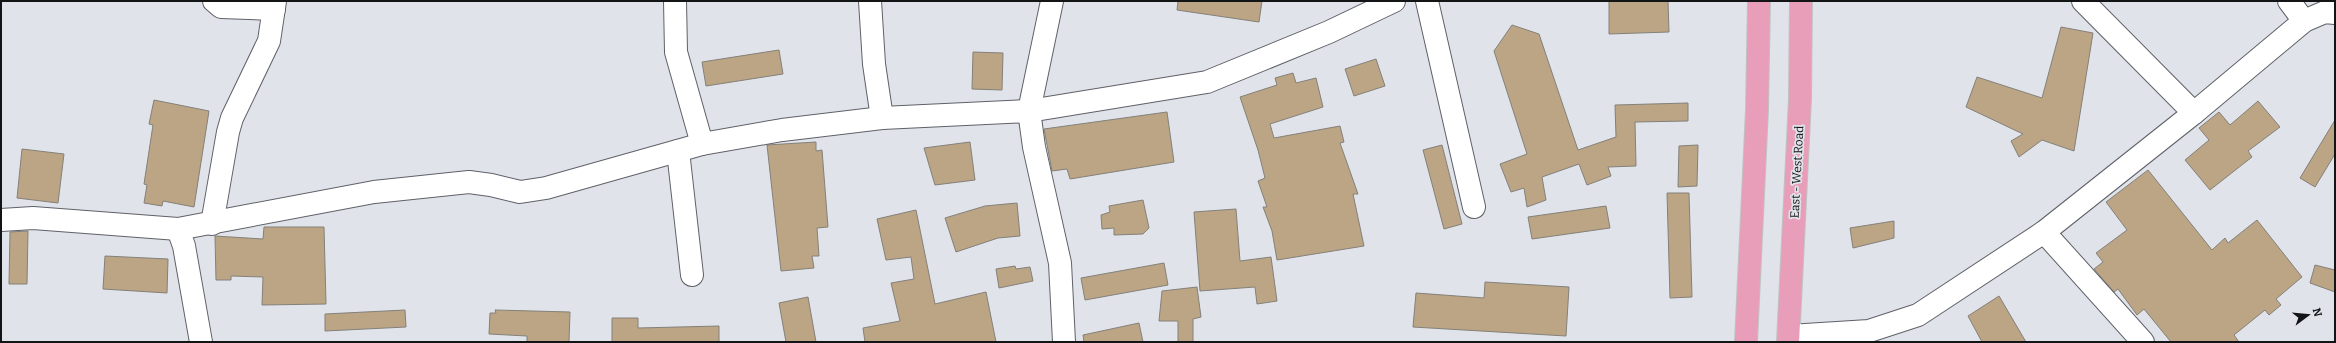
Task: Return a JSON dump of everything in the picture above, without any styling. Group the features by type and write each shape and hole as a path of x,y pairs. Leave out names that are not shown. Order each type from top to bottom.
{"main road":[{"path":"1746,342 1757,110 1759,1"},
{"name":"East - West Road","path":"1789,339 1800,99 1801,1"}],"street":[{"path":"212,224 230,125 269,41 275,5 221,7 214,1"},
{"path":"675,1 676,52 702,144"},
{"path":"870,1 874,64 882,118"},
{"path":"1052,1 1029,111 1034,147 1060,263 1064,342"},
{"path":"1,220 33,218 178,229 382,192 469,182 491,185 520,192 546,188 702,144 824,124 882,118 1029,111 1208,82 1329,32 1394,1"},
{"path":"1427,1 1474,207"},
{"path":"2083,1 2194,113"},
{"path":"2289,1 2304,21"},
{"path":"1789,339 1869,331 1918,315 2044,232 2194,113 2304,21 2325,12 2335,13"},
{"path":"678,151 692,275"},
{"path":"178,229 184,246 201,342"},
{"path":"2044,232 2143,342"}],"building":[{"path":"1178,1 1262,1 1259,22 1177,10"},
{"path":"1609,1 1668,1 1669,32 1609,34"},
{"path":"1512,25 1539,34 1578,150 1616,137 1615,105 1688,103 1688,121 1635,122 1636,166 1608,167 1611,176 1587,185 1579,164 1542,177 1546,200 1527,207 1524,188 1511,192 1500,164 1527,154 1494,51"},
{"path":"2061,27 2093,33 2074,151 2042,140 2019,157 2011,141 2023,134 1966,107 1977,77 2042,98"},
{"path":"779,50 783,74 706,86 702,62"},
{"path":"973,52 1003,53 1002,90 972,89"},
{"path":"1376,59 1385,86 1354,96 1345,69"},
{"path":"1293,73 1296,83 1316,78 1323,107 1270,124 1274,138 1340,126 1344,142 1340,143 1358,194 1353,194 1364,246 1277,260 1272,231 1263,207 1267,207 1258,181 1265,178 1258,150 1240,97 1277,85 1275,78"},
{"path":"154,100 209,111 194,207 163,201 162,206 144,203 147,185 144,184 153,125 149,124"},
{"path":"2258,101 2280,127 2248,151 2252,157 2210,190 2185,160 2209,140 2199,128 2219,112 2230,125"},
{"path":"1167,112 1174,162 1070,179 1067,169 1052,171 1044,129"},
{"path":"2335,120 2335,154 2315,187 2300,178"},
{"path":"816,142 816,151 822,150 828,227 817,228 819,256 812,256 814,268 781,271 767,145"},
{"path":"970,142 975,180 935,185 924,148"},
{"path":"1442,145 1462,224 1444,229 1423,150"},
{"path":"1698,145 1697,186 1678,187 1679,146"},
{"path":"22,149 64,154 58,203 17,198"},
{"path":"2148,170 2212,250 2225,238 2228,243 2257,220 2302,277 2276,299 2281,305 2269,315 2265,310 2234,335 2239,342 2171,342 2144,309 2137,315 2118,289 2114,292 2094,269 2103,262 2096,253 2127,230 2106,202"},
{"path":"1667,193 1689,193 1692,297 1670,298"},
{"path":"1143,200 1149,228 1143,234 1114,235 1114,228 1102,229 1101,215 1110,212 1109,206"},
{"path":"1017,203 1020,236 998,238 956,252 945,218 985,206"},
{"path":"1606,206 1610,228 1532,239 1528,217"},
{"path":"1236,209 1240,261 1271,257 1277,301 1257,304 1255,287 1200,291 1194,212"},
{"path":"916,210 935,304 986,292 996,342 865,342 863,328 900,321 891,283 914,279 911,257 886,260 877,219"},
{"path":"1894,221 1894,238 1853,248 1850,228"},
{"path":"264,227 324,227 326,304 262,305 263,277 231,276 231,280 216,280 215,236 263,239"},
{"path":"28,231 27,284 9,284 10,232"},
{"path":"105,256 168,259 167,293 103,289"},
{"path":"1164,263 1168,285 1085,300 1081,278"},
{"path":"2315,265 2335,270 2335,292 2310,283"},
{"path":"1015,266 1016,269 1030,267 1033,281 999,288 996,269"},
{"path":"1485,282 1569,287 1566,336 1413,327 1416,293 1484,298"},
{"path":"1197,287 1201,317 1193,319 1193,342 1178,342 1178,321 1159,321 1162,291"},
{"path":"1999,296 2026,342 1982,342 1968,316"},
{"path":"808,297 816,342 786,342 779,303"},
{"path":"405,310 406,327 325,331 325,314"},
{"path":"495,310 570,312 569,342 527,342 527,336 489,334 490,313 496,313"},
{"path":"612,318 638,318 638,328 719,326 719,342 612,342"},
{"path":"1139,323 1143,342 1084,342 1083,335"}]}
